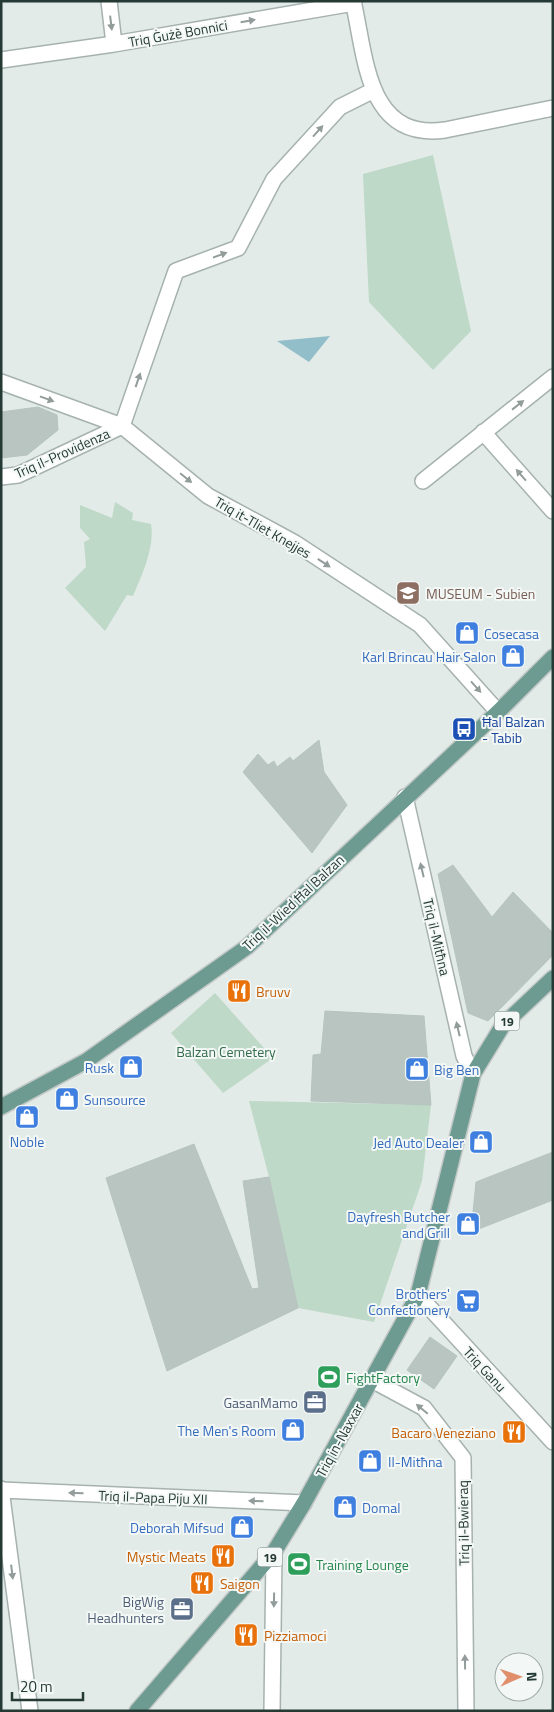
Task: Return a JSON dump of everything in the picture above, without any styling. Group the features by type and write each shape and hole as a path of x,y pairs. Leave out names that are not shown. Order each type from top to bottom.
{"main road":[{"name":"Triq il-Wied Ħal Balzan","path":"1,1106 86,1061 247,947 405,797 498,712 553,657"},
{"name":"Triq in-Naxxar","path":"137,1711 274,1552 304,1503 418,1295 473,1074 503,1025 553,978"}],"street":[{"path":"109,1 114,44"},
{"path":"354,2 372,91 381,106 396,120 411,128 428,132 553,108"},
{"name":"Triq Ġużè Bonnici","path":"1,60 114,44 354,2"},
{"path":"122,426 176,270 238,248 274,180 340,107 372,91"},
{"path":"423,481 553,378"},
{"name":"Triq it-Tliet Knejjes","path":"1,382 122,426 208,496 295,544 420,625 498,712"},
{"name":"Triq il-Providenza","path":"1,477 18,475 122,426"},
{"path":"483,432 553,511"},
{"name":"Triq il-Mitħna","path":"405,797 464,1056 473,1074"},
{"name":"Triq Ganu","path":"418,1295 553,1442"},
{"name":"Triq il-Bwieraq","path":"372,1380 424,1408 463,1458 466,1711"},
{"path":"1,1490 30,1711"},
{"name":"Triq il-Papa Piju XII","path":"1,1490 304,1503"},
{"path":"272,1711 274,1552"}],"green space":[{"path":"433,155 471,331 433,370 369,302 363,174"},
{"path":"115,502 133,513 132,520 151,524 152,533 147,561 133,596 127,595 105,631 65,588 86,567 84,542 90,539 80,528 80,505 112,518"},
{"name":"Balzan Cemetery","path":"215,993 273,1058 223,1093 171,1033"},
{"path":"249,1101 431,1105 422,1181 374,1322 298,1308 269,1177"}],"water":[{"path":"330,336 309,362 277,341"}],"building":[{"path":"38,407 57,415 58,430 27,455 1,458 1,412"},
{"path":"319,740 324,772 347,805 312,853 243,772 258,754 268,765 274,761 277,767 290,757 293,761"},
{"path":"453,865 492,917 513,892 553,933 553,955 488,1021 468,1013 438,874"},
{"path":"325,1011 424,1016 431,1105 311,1101 313,1055 321,1054"},
{"path":"194,1144 252,1289 259,1288 243,1181 269,1177 298,1308 167,1371 106,1178"},
{"path":"553,1152 553,1200 471,1232 476,1182"},
{"path":"430,1337 457,1356 434,1389 407,1370"}],"place":[{"name":"MUSEUM - Subien","path":"408,593"},
{"name":"Cosecasa","path":"467,633"},
{"name":"Karl Brincau Hair Salon","path":"513,656"},
{"name":"Ħal Balzan - Tabib","path":"464,729"},
{"name":"Bruvv","path":"239,991"},
{"name":"Rusk","path":"131,1067"},
{"name":"Big Ben","path":"417,1069"},
{"name":"Sunsource","path":"67,1099"},
{"name":"Noble","path":"27,1117"},
{"name":"Jed Auto Dealer","path":"481,1142"},
{"name":"Dayfresh Butcher and Grill","path":"468,1224"},
{"name":"Brothers' Confectionery","path":"468,1301"},
{"name":"FightFactory","path":"329,1377"},
{"name":"GasanMamo","path":"315,1402"},
{"name":"The Men's Room","path":"293,1430"},
{"name":"Bacaro Veneziano","path":"514,1432"},
{"name":"Il-Mitħna","path":"370,1461"},
{"name":"Domal","path":"345,1507"},
{"name":"Deborah Mifsud","path":"242,1527"},
{"name":"Mystic Meats","path":"223,1556"},
{"name":"Training Lounge","path":"299,1564"},
{"name":"Saigon","path":"202,1583"},
{"name":"BigWig Headhunters","path":"182,1609"},
{"name":"Pizziamoci","path":"246,1635"}]}
